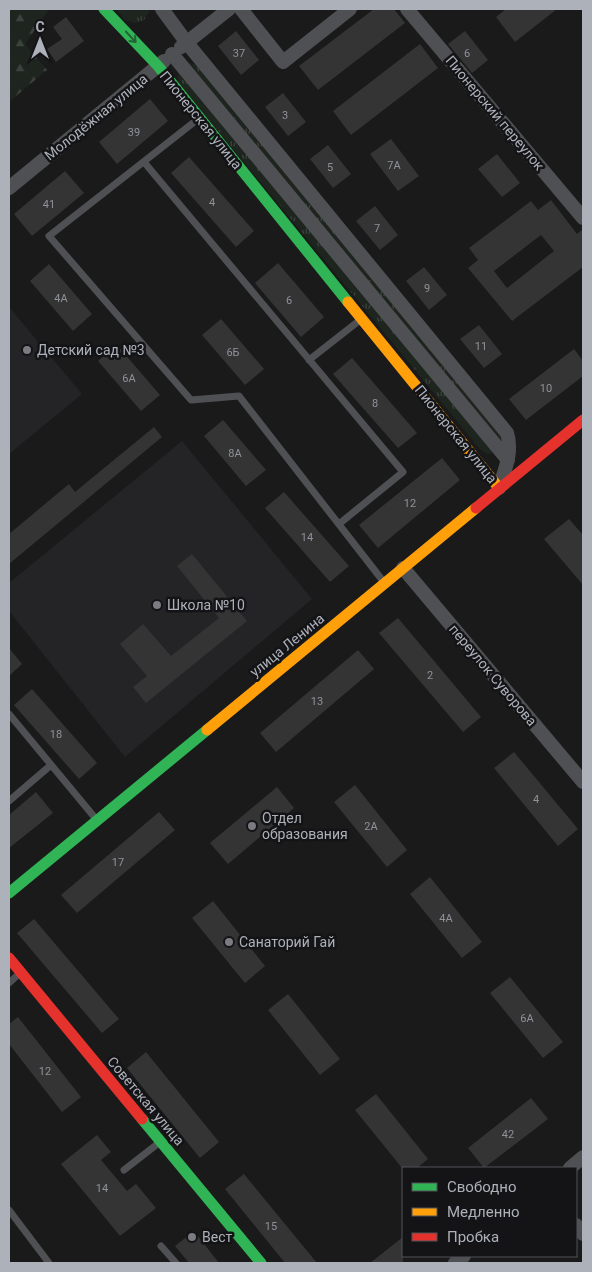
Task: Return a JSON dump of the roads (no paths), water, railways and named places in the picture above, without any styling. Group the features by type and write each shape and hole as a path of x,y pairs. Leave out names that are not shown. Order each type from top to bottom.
{"street":[{"name":"Пионерская улица","path":"104,9 158,66 499,488"},
{"name":"Пионерская улица","path":"162,9 187,43 507,432 510,440 508,460 499,488"},
{"name":"Молодёжная улица","path":"9,188 229,9"},
{"path":"241,9 283,62 350,9"},
{"name":"Пионерский переулок","path":"407,9 583,218"},
{"path":"172,54 508,460"},
{"name":"улица Ленина","path":"9,893 583,420"},
{"name":"переулок Суворова","path":"403,568 583,782"},
{"name":"Советская улица","path":"9,958 261,1263"},
{"path":"571,1167 583,1157"}],"lane":[{"path":"200,118 49,236 191,400 239,396 385,584"},
{"path":"144,162 403,472 339,524"},
{"path":"309,360 362,318"},
{"path":"9,714 97,820"},
{"path":"9,801 51,765"},
{"path":"9,982 21,973"},
{"path":"124,1170 160,1141"},
{"path":"9,1210 49,1263"},
{"path":"161,1246 176,1263"}],"place":[{"name":"Детский сад №3","path":"27,350"},
{"name":"Школа №10","path":"157,605"},
{"name":"Отдел образования","path":"252,826"},
{"name":"Санаторий Гай","path":"229,942"},
{"name":"Вест","path":"192,1237"}]}
